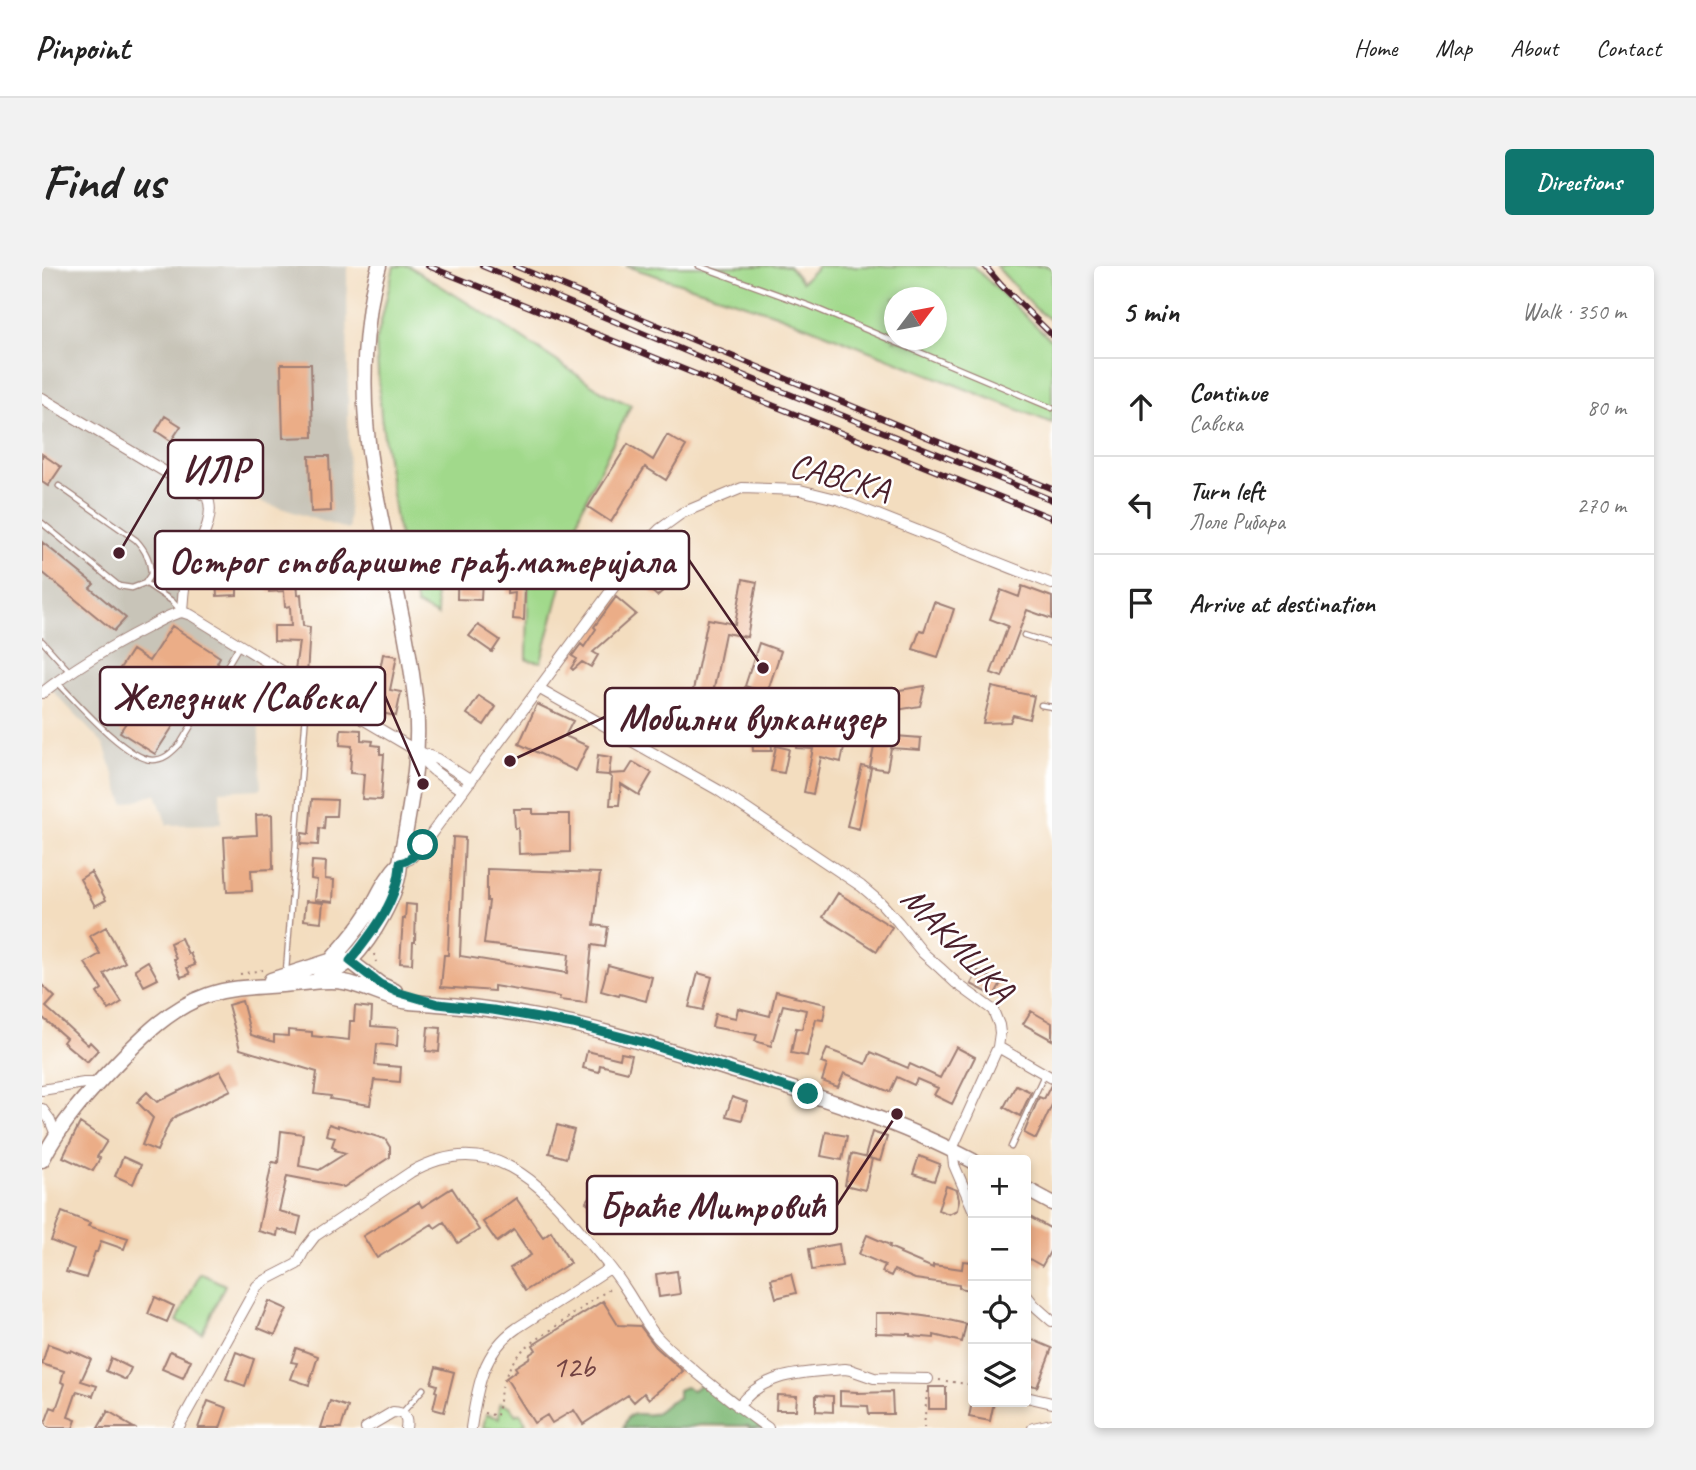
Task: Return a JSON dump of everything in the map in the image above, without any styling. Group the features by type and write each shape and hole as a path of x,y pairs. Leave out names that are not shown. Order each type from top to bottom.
{"main road":[{"path":"350,961 383,915 397,885 417,751 416,707 409,656 372,472 366,418 365,353 371,298 378,267"},
{"name":"САВСКА","path":"337,971 352,937 374,904 390,872 400,863"},
{"path":"337,971 340,958 350,961 380,984 438,1004"},
{"path":"42,1160 55,1135 97,1083 143,1036 181,1007 209,995 233,989 294,984 317,980 337,971"},
{"path":"254,987 286,975 337,971 393,999 536,1016 573,1024 642,1042 840,1104 900,1126 968,1158"},
{"path":"1031,1192 1052,1203"}],"street":[{"path":"42,398 207,497 210,516 187,576 183,612"},
{"name":"САВСКА","path":"400,863 410,859 421,849 635,557 653,536 682,513 742,488 800,490 840,500 1052,584"},
{"path":"42,693 137,632 183,612 417,751 437,758 471,780"},
{"name":"МАКИШКА","path":"540,689 719,790 861,886 881,903 923,953 956,983 993,1010 999,1025 998,1047 952,1149"},
{"path":"417,751 430,769 463,791"},
{"name":"МАКИШКА","path":"998,1047 1048,1076"},
{"path":"42,1090 97,1083"},
{"path":"42,1108 55,1135"},
{"path":"952,1149 954,1165 968,1197"},
{"path":"177,1428 257,1286 265,1279 297,1264 315,1236 419,1167 468,1156 486,1158 512,1167 541,1188 610,1268 669,1349 738,1407 768,1428"},
{"path":"471,1428 483,1371 504,1339 610,1268"},
{"path":"1031,1301 1052,1321"},
{"path":"738,1407 746,1395 778,1377 845,1369 874,1378 928,1379"},
{"path":"1031,1398 1052,1403"},
{"path":"366,1428 396,1412 405,1422"},
{"path":"1033,1428 1052,1424"}],"lane":[{"path":"699,266 810,306 1052,408"},
{"path":"42,523 119,586 132,589 145,583 151,574 145,550 136,540 59,486"},
{"path":"145,583 183,612"},
{"path":"1024,635 1052,644"},
{"path":"42,641 71,673"},
{"path":"57,682 105,730 132,752 150,760 162,758 171,754 180,744 240,646"},
{"path":"286,975 308,687"},
{"path":"1041,705 1052,707"},
{"path":"1011,1147 1048,1076"},
{"path":"405,1422 423,1389"}],"path":[{"path":"374,954 376,962"},
{"path":"478,1411 497,1416 500,1395 509,1368 521,1351 621,1282"},
{"path":"924,1428 928,1379 968,1384"}],"shaded area":[{"path":"42,266 349,266 349,530 216,487 210,516 187,575 183,612 256,656 261,789 220,791 221,824 167,825 156,794 124,804 104,745 50,688 42,693"}],"green space":[{"path":"394,266 409,266 606,394 631,405 581,510 541,662 527,660 529,530 428,536 438,616 417,605 396,521 381,416 376,343"},
{"path":"626,266 789,266 802,282 818,266 973,266 1052,341 1052,423 776,314"},
{"path":"996,266 1052,268 1052,321 1035,308"},
{"path":"200,1273 225,1285 202,1333 177,1321"},
{"path":"706,1380 768,1428 701,1425 684,1428 623,1428 630,1416 655,1413 678,1398 678,1390 685,1387 693,1390"},
{"path":"500,1403 510,1406 516,1415 520,1413 526,1423 519,1428 483,1428 486,1414 499,1418"}],"building":[{"path":"281,364 311,364 313,437 283,438"},
{"path":"165,416 181,426 171,441 156,431"},
{"path":"667,435 686,446 666,480 645,467 611,522 588,507 628,444 653,460"},
{"path":"42,454 61,467 48,486 42,482"},
{"path":"309,456 329,456 331,511 311,512"},
{"path":"476,535 527,536 524,620 513,619 515,593 507,594 508,555 483,555 481,600 457,599 458,552 437,550 438,536 475,538"},
{"path":"42,542 94,584 90,588 126,618 114,631 42,572"},
{"path":"657,550 684,573 657,596 635,577"},
{"path":"285,571 286,579 297,578 303,626 310,627 307,676 295,670 299,642 274,641 274,626 291,626 290,606 285,607 284,591 269,592 268,572"},
{"path":"743,579 757,582 747,637 725,633 708,718 688,714 708,619 735,624"},
{"path":"237,580 237,595 217,596 216,581"},
{"path":"1022,586 1052,597 1052,619 1027,610 1002,677 991,673 1008,626 990,619 1001,590 1019,597"},
{"path":"616,597 636,614 593,652 598,655 591,667 582,662 573,670 571,668 577,659 572,656 581,644 584,647 596,629 594,627"},
{"path":"934,602 954,609 938,657 913,649 920,630 924,631"},
{"path":"478,625 500,640 492,652 469,636"},
{"path":"172,626 220,657 217,663 221,666 200,698 194,694 155,754 120,732 127,721 106,707 122,681 115,676 132,650 149,661"},
{"path":"759,643 781,651 767,693 745,686"},
{"path":"383,654 397,656 390,690 401,692 396,716 372,711"},
{"path":"925,686 920,706 834,721 835,700"},
{"path":"992,687 1034,696 1029,719 1013,715 1010,722 983,723"},
{"path":"479,696 496,707 484,725 467,714"},
{"path":"537,704 573,721 565,736 588,746 576,771 519,744"},
{"path":"341,729 361,730 361,740 373,741 372,745 380,746 380,754 384,754 381,800 362,799 364,774 350,773 352,746 340,745"},
{"path":"798,732 846,738 841,762 821,757 813,794 804,792 813,749 796,748"},
{"path":"877,732 921,738 920,750 891,748 887,770 870,767"},
{"path":"771,736 772,751 753,751 752,737"},
{"path":"776,746 789,749 784,773 771,771"},
{"path":"598,755 611,757 609,774 626,773 633,762 652,773 639,795 621,784 619,805 610,805 612,778 596,774"},
{"path":"862,766 871,768 859,829 847,826"},
{"path":"312,799 337,800 336,816 325,816 324,829 319,828 318,845 301,844 302,833 309,834"},
{"path":"514,809 533,809 533,814 570,814 570,852 519,854"},
{"path":"272,814 273,869 251,870 252,891 227,892 224,837 257,835 256,815"},
{"path":"453,837 465,838 460,956 567,973 569,954 484,944 489,901 487,869 600,873 594,925 608,927 605,947 592,945 586,1003 494,986 494,991 441,987 444,955 448,955"},
{"path":"312,861 326,862 325,879 334,880 333,902 315,900 317,880 311,879"},
{"path":"91,872 106,900 95,906 80,879"},
{"path":"838,893 892,927 877,951 823,917"},
{"path":"306,901 323,903 321,922 304,920"},
{"path":"406,904 416,905 412,964 400,963"},
{"path":"106,927 125,962 104,974 122,1002 109,1010 97,993 102,989 85,963 100,954 90,936"},
{"path":"181,938 195,965 187,968 190,974 181,977 170,943"},
{"path":"148,961 158,979 144,986 135,969"},
{"path":"608,965 652,977 646,1001 601,991"},
{"path":"978,971 1001,983 994,996 971,984"},
{"path":"698,973 712,977 703,1010 689,1007"},
{"path":"42,985 55,997 46,1007 88,1045 90,1042 98,1050 87,1062 63,1042 66,1038 42,1017"},
{"path":"776,991 826,1004 823,1020 816,1019 807,1056 791,1053 796,1028 802,1029 806,1010 783,1005 771,1046 755,1041 757,1035 712,1027 715,1014 736,1018 738,1008 770,1016"},
{"path":"242,1001 251,1035 274,1042 274,1035 288,1036 288,1030 349,1040 350,1021 354,1021 355,1006 372,1008 371,1026 398,1028 397,1046 377,1044 375,1065 401,1067 400,1082 374,1080 370,1105 314,1094 317,1072 240,1049 228,1005"},
{"path":"1031,1011 1052,1023 1052,1040 1023,1024"},
{"path":"428,1027 441,1028 439,1052 426,1051"},
{"path":"956,1047 975,1057 952,1104 934,1095 938,1088 917,1079 914,1085 897,1077 890,1092 844,1073 838,1087 822,1081 827,1065 821,1063 827,1049 866,1064 871,1052 908,1068 910,1064 940,1078"},
{"path":"587,1051 620,1059 621,1053 632,1055 628,1072 600,1065 599,1072 583,1068"},
{"path":"220,1071 231,1090 176,1116 169,1123 157,1151 142,1145 153,1118 137,1102 147,1092 157,1102"},
{"path":"1016,1085 1031,1092 1020,1116 1004,1107"},
{"path":"1051,1085 1052,1105 1036,1139 1024,1133 1039,1097 1044,1099"},
{"path":"732,1097 747,1102 742,1120 726,1116"},
{"path":"80,1123 107,1141 97,1157 100,1158 93,1171 63,1157"},
{"path":"329,1124 385,1139 390,1147 390,1157 344,1187 287,1176 279,1211 301,1217 297,1234 278,1229 277,1236 258,1231 272,1162 278,1163 281,1131 303,1134 299,1166 319,1170 346,1153 335,1150 332,1146 335,1137 326,1135"},
{"path":"557,1125 574,1130 566,1158 549,1153"},
{"path":"826,1132 847,1136 842,1160 821,1156"},
{"path":"872,1132 887,1137 880,1161 865,1157"},
{"path":"851,1154 872,1159 865,1190 845,1185"},
{"path":"919,1156 940,1164 934,1181 913,1174"},
{"path":"123,1157 141,1165 133,1184 115,1176"},
{"path":"599,1186 616,1199 603,1215 586,1202"},
{"path":"946,1186 957,1190 959,1200 957,1210 949,1214 938,1210"},
{"path":"452,1188 479,1230 458,1243 444,1222 435,1228 432,1224 377,1258 363,1236 419,1202 422,1207"},
{"path":"516,1198 543,1237 551,1231 570,1263 525,1291 510,1268 531,1255 514,1230 497,1242 483,1222"},
{"path":"62,1212 90,1223 88,1226 128,1238 124,1249 101,1241 86,1278 66,1272 74,1250 51,1241"},
{"path":"1031,1218 1052,1229 1052,1248 1042,1266 1031,1260"},
{"path":"867,1235 890,1245 889,1247 901,1252 900,1254 933,1268 933,1265 962,1269 963,1261 968,1262 968,1290 959,1288 959,1285 915,1279 894,1270 891,1276 882,1272 885,1265 859,1254"},
{"path":"839,1244 842,1266 812,1270 809,1249"},
{"path":"677,1271 680,1294 659,1297 656,1274"},
{"path":"791,1274 796,1293 776,1298 771,1279"},
{"path":"155,1297 174,1306 167,1322 148,1314"},
{"path":"269,1301 287,1309 275,1335 258,1328"},
{"path":"603,1301 618,1325 640,1326 656,1347 683,1371 649,1399 644,1393 634,1402 628,1395 583,1424 574,1410 552,1423 547,1415 534,1423 506,1378 536,1350 533,1345"},
{"path":"876,1313 902,1313 966,1324 962,1342 934,1335 934,1338 876,1333"},
{"path":"1031,1339 1052,1348 1037,1387 1031,1385"},
{"path":"48,1344 91,1359 81,1381 97,1386 93,1396 77,1391 68,1417 76,1420 73,1428 44,1426 51,1407 56,1409 65,1384 61,1382 64,1371 42,1364"},
{"path":"296,1348 318,1356 309,1385 291,1379 297,1363 291,1362"},
{"path":"170,1351 191,1360 183,1378 162,1369"},
{"path":"236,1352 254,1359 245,1386 226,1379"},
{"path":"111,1358 131,1368 126,1380 106,1371"},
{"path":"436,1367 454,1372 444,1412 433,1409 437,1385 431,1383"},
{"path":"929,1387 946,1387 946,1409 929,1409"},
{"path":"840,1391 892,1392 893,1414 869,1414 868,1406 840,1405"},
{"path":"777,1395 797,1396 796,1410 776,1410"},
{"path":"816,1395 833,1396 833,1412 816,1411"},
{"path":"208,1401 227,1408 220,1428 198,1428"},
{"path":"330,1401 348,1407 341,1428 321,1428"},
{"path":"971,1407 993,1407 990,1421 969,1417"},
{"path":"108,1411 122,1421 134,1428 98,1428"}],"railway":[{"path":"428,266 1052,518"},
{"path":"482,266 1052,500"},
{"path":"515,266 1052,489"},
{"path":"985,266 1052,335"}],"place":[{"name":"ИЛР","path":"119,553"},
{"name":"Острог стовариште грађ.материјала","path":"763,668"},
{"name":"Мобилни вулканизер","path":"510,761"},
{"name":"Железник /Савска/","path":"423,784"},
{"name":"Браће Митровић","path":"897,1114"}],"route":[{"path":"423,845 414,856 400,863 397,885 383,915 350,961 380,984 438,1004 536,1016 573,1024 642,1042 808,1094"}]}
